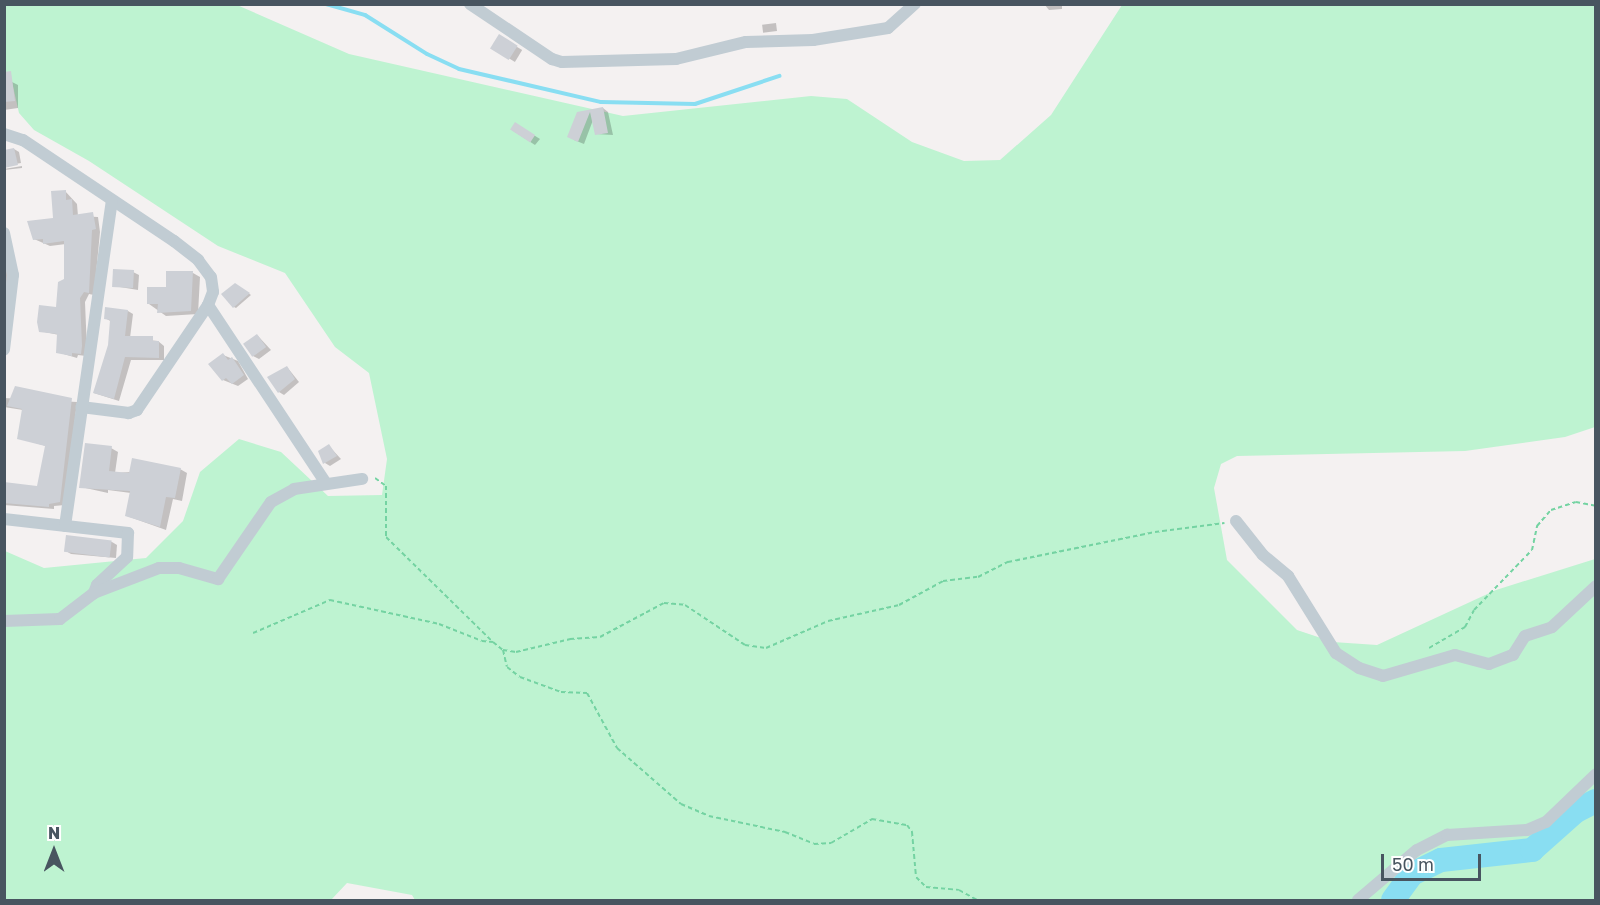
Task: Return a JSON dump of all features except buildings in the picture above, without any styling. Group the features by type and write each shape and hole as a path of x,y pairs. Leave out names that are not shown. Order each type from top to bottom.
{"street":[{"path":"470,4 552,59 562,62 676,59 746,42 813,40 888,28 915,4"},
{"path":"4,134 23,140 174,242 207,269 213,292 208,305 137,410 129,413 81,407"},
{"path":"64,526 112,201"},
{"path":"4,233 13,275 4,349"},
{"path":"208,305 326,483"},
{"path":"4,621 60,619 94,593 159,568 179,568 218,579 271,502 294,489 362,479"},
{"path":"4,519 124,532 130,536 127,557 97,585 94,593"},
{"path":"1236,521 1263,555 1288,576 1336,653 1359,668 1383,676 1455,655 1489,664 1513,655 1525,636 1552,627 1596,586"},
{"path":"1358,900 1417,850 1447,835 1527,830 1546,822 1596,774"}],"path":[{"path":"362,479 377,478 386,486 386,537 493,642 504,650 516,652 570,639 600,637 664,603 685,605 745,645 766,648 828,621 899,604 943,580 978,577 1008,562 1155,532 1236,521"},
{"path":"1424,651 1465,627 1474,610 1532,550 1537,526 1551,510 1576,502 1596,506"},
{"path":"253,633 330,600 439,624 482,641 493,642"},
{"path":"504,650 507,668 520,677 561,692 587,693 617,748 681,804 709,816 785,832 814,844 831,843 872,819 907,825 912,832 916,877 926,887 959,890 977,900"}],"green space":[{"path":"5,5 237,5 349,54 623,116 811,96 847,99 912,142 964,161 1000,160 1051,115 1122,5 1595,5 1595,427 1565,437 1465,451 1237,456 1221,464 1214,488 1227,560 1297,630 1333,642 1377,645 1496,590 1595,559 1595,900 415,900 412,895 347,883 331,900 5,900 5,551 44,568 146,558 183,521 200,472 239,439 281,452 328,496 382,495 387,459 369,373 335,347 285,273 218,246 89,161 34,130 19,113 10,73 5,73"}],"waterway":[{"path":"326,4 365,15 427,54 459,69 601,102 695,104 779,76"},
{"path":"1393,900 1412,874 1441,860 1532,850 1576,811 1596,801"}]}
